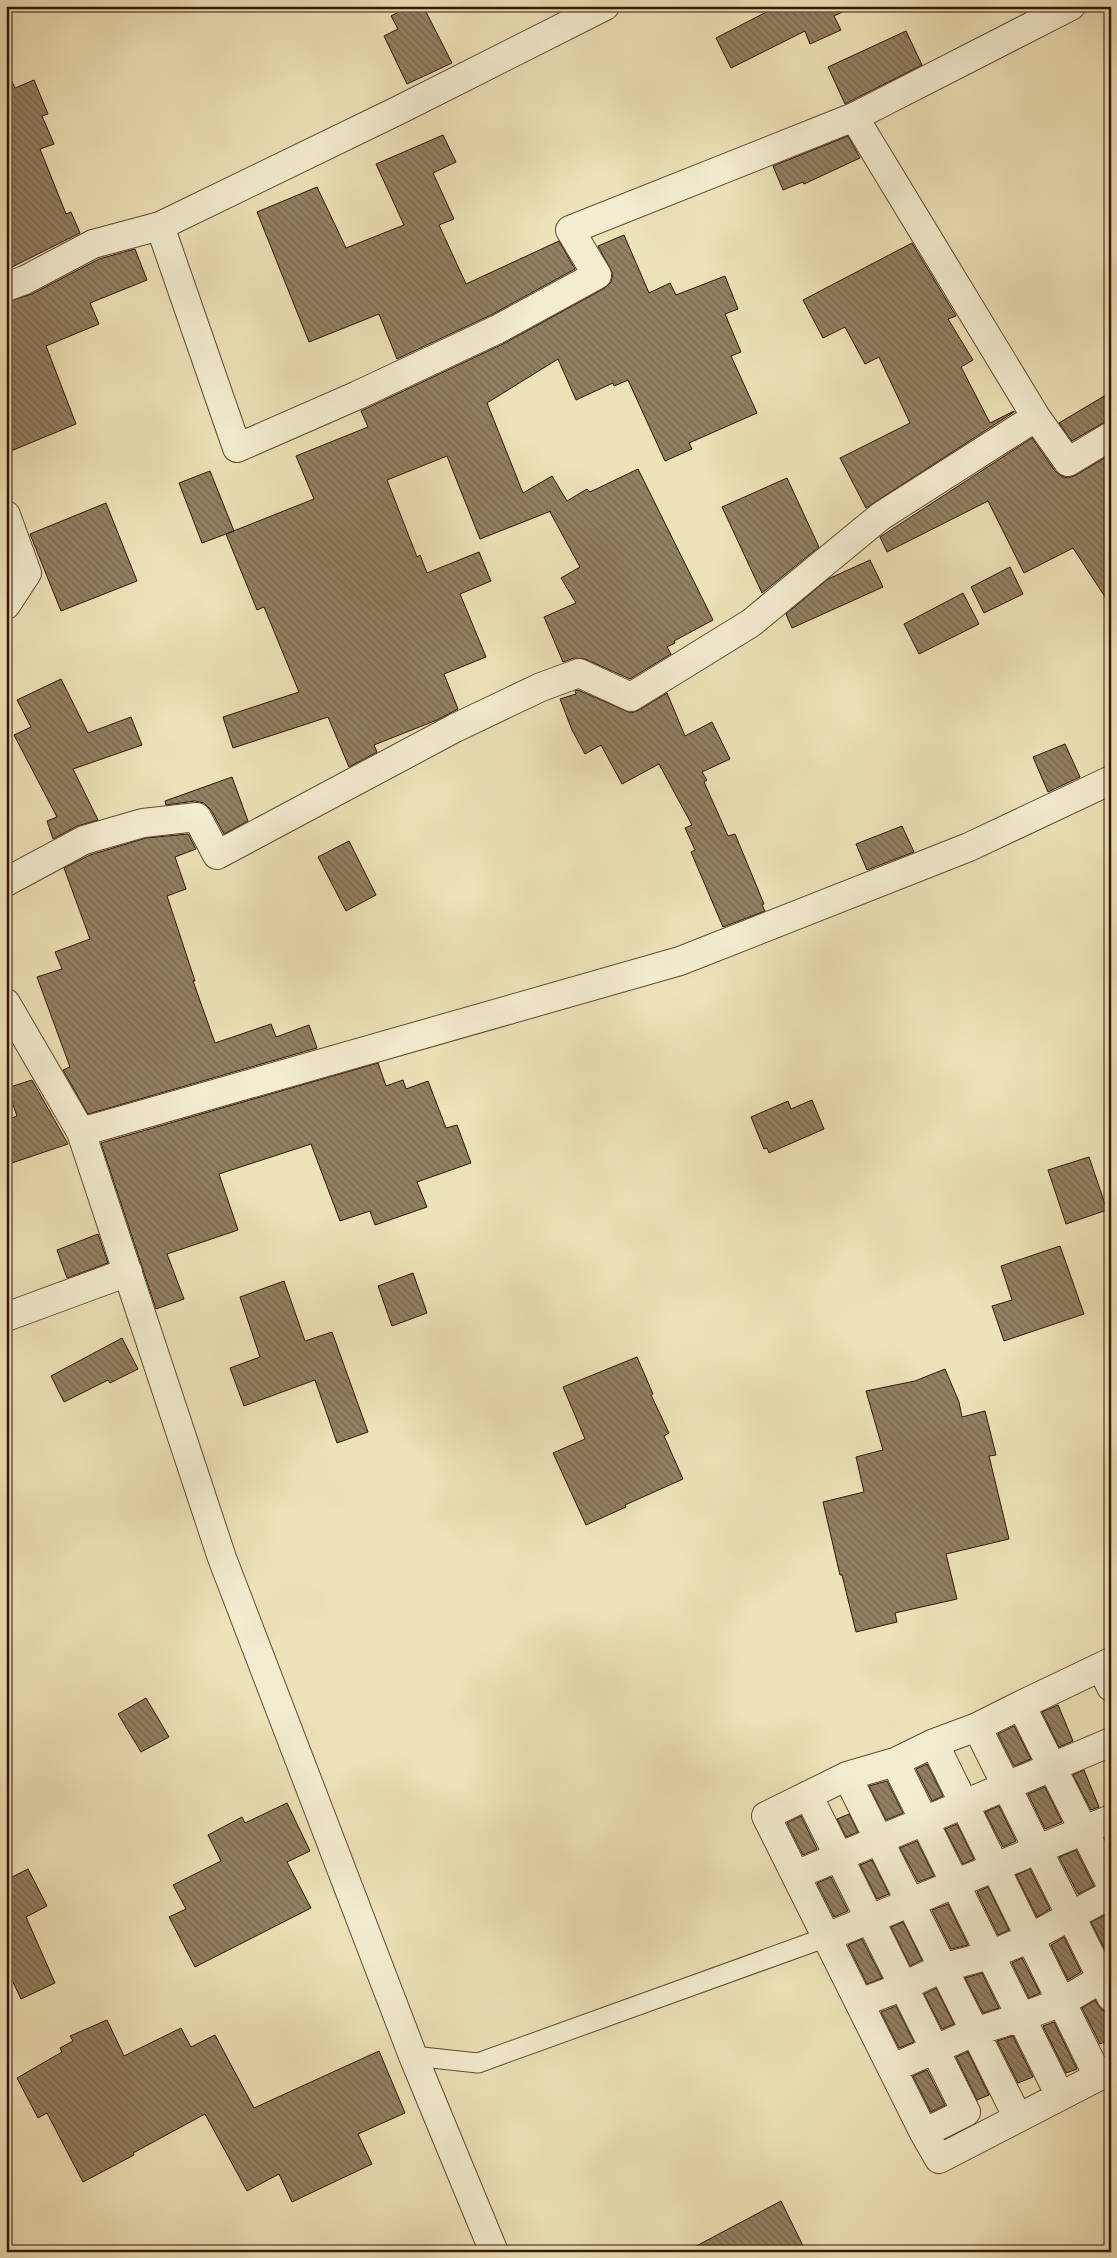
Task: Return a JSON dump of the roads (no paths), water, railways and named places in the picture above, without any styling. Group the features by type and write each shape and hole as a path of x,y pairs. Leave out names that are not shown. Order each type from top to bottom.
{"street":[{"path":"6,287 25,280 93,244 160,226 397,111 605,6"},
{"path":"160,226 237,448 358,395 498,329 597,275 570,230 854,117 1071,6"},
{"path":"854,117 1036,417 1068,462 1111,436"},
{"path":"6,882 84,840 143,823 197,817 217,855 456,728 541,687 579,673 631,697 751,623 882,516 1036,417"},
{"path":"6,515 27,573 6,605"},
{"path":"81,1132 680,961 969,847 1111,780"},
{"path":"6,1003 81,1132 222,1558 413,2056 494,2252"},
{"path":"6,1317 128,1272"},
{"path":"1106,2072 939,2159 924,2133 766,1816 847,1776 895,1762 934,1743 977,1727 1022,1705 1107,1672"},
{"path":"1022,1705 1111,1885"},
{"path":"893,2068 974,2032 1021,2018 1108,1983 1037,1850 977,1727"},
{"path":"796,1875 1111,1742"},
{"path":"934,1743 1092,2064 1106,2072"},
{"path":"895,1762 1060,2096"},
{"path":"847,1776 1018,2118"},
{"path":"808,1795 980,2138"},
{"path":"827,1938 1111,1819"},
{"path":"860,2003 904,1986 942,1968 990,1955 1030,1938 1111,1894"},
{"path":"924,2133 966,2112"}],"lane":[{"path":"413,2056 478,2063 827,1938"}]}
